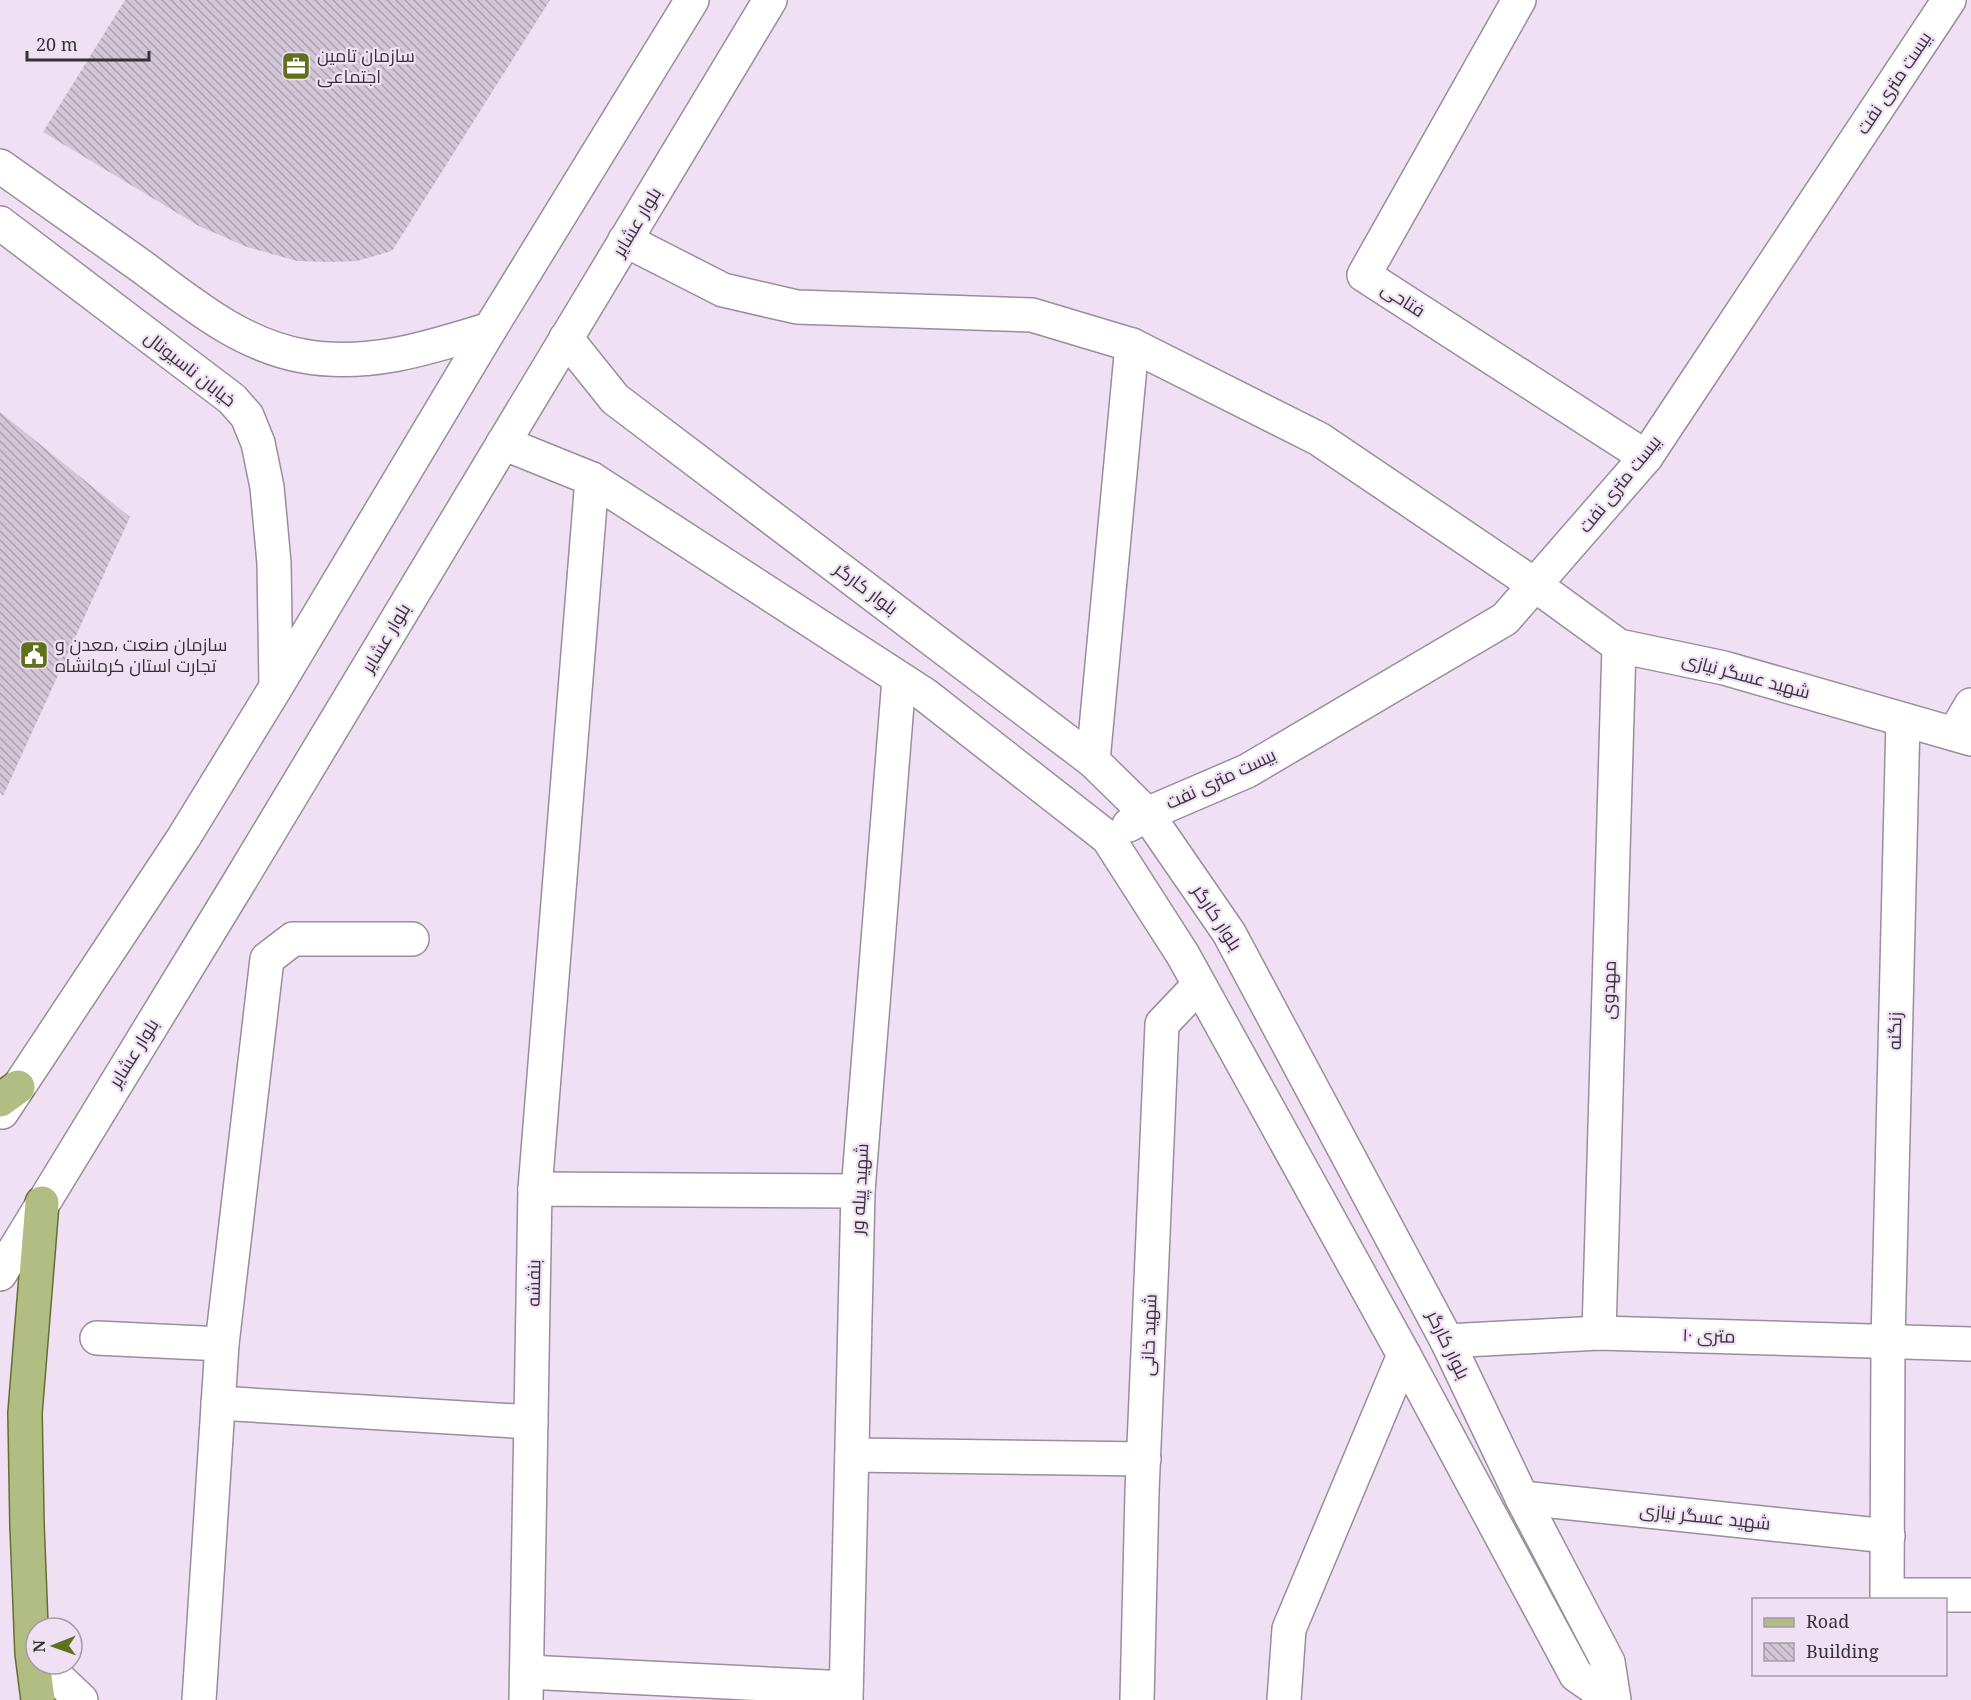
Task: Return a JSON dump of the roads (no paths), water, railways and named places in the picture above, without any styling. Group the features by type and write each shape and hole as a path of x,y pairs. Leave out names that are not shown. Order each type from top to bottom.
{"main road":[{"path":"34,1616 27,1525 25,1413 42,1203"},
{"path":"37,1676 38,1700"}],"street":[{"path":"0,1115 9,1094 184,837 490,329 692,0"},
{"name":"بلوار عشایر","path":"0,1274 238,885 770,0"},
{"name":"فتاحی","path":"1519,0 1364,275 1646,457"},
{"name":"بیست متری نفت","path":"1108,838 1147,814 1248,771 1505,619 1646,457 1949,0"},
{"path":"0,166 221,324 277,349 310,357 360,359 414,352 490,329"},
{"name":"خیابان ناسیونال","path":"0,223 232,399 247,416 258,443 267,487 274,563 276,687"},
{"name":"شهید عسگر نیازی","path":"625,240 723,291 797,307 1032,315 1132,345 1319,439 1535,585 1619,646 1724,668 1962,736"},
{"name":"بلوار کارگر","path":"566,338 615,399 1093,760 1147,814 1229,933 1447,1341 1522,1498 1608,1662 1613,1700"},
{"path":"1093,760 1132,345"},
{"name":"بلوار کارگر","path":"503,443 592,479 924,694 1108,838 1183,955 1404,1355 1576,1675 1613,1700"},
{"name":"بنفشه","path":"527,1686 536,1189 592,479"},
{"name":"مهدوی","path":"1599,1333 1619,646"},
{"name":"شهید پیله ور","path":"846,1694 858,1191 899,679"},
{"path":"1962,736 1971,705"},
{"name":"زنگنه","path":"1903,720 1888,1341 1887,1595 1971,1595"},
{"path":"199,1700 222,1344 267,959 293,939 412,939"},
{"name":"شهید خانی","path":"1137,1700 1144,1459 1162,1024 1199,985"},
{"path":"536,1189 858,1191"},
{"name":"۱۰ متری","path":"1404,1355 1447,1341 1599,1333 1971,1344"},
{"path":"97,1338 222,1344"},
{"path":"1284,1700 1289,1629 1404,1355"},
{"path":"218,1403 531,1422"},
{"path":"852,1455 1144,1459"},
{"name":"شهید عسگر نیازی","path":"1522,1498 1888,1536"},
{"path":"56,1676 81,1700"},
{"path":"527,1686 846,1694"}],"place":[{"name":"سازمان تامین اجتماعی","path":"296,66"},
{"name":"سازمان صنعت ،معدن و تجارت استان کرمانشاه","path":"34,655"}]}
